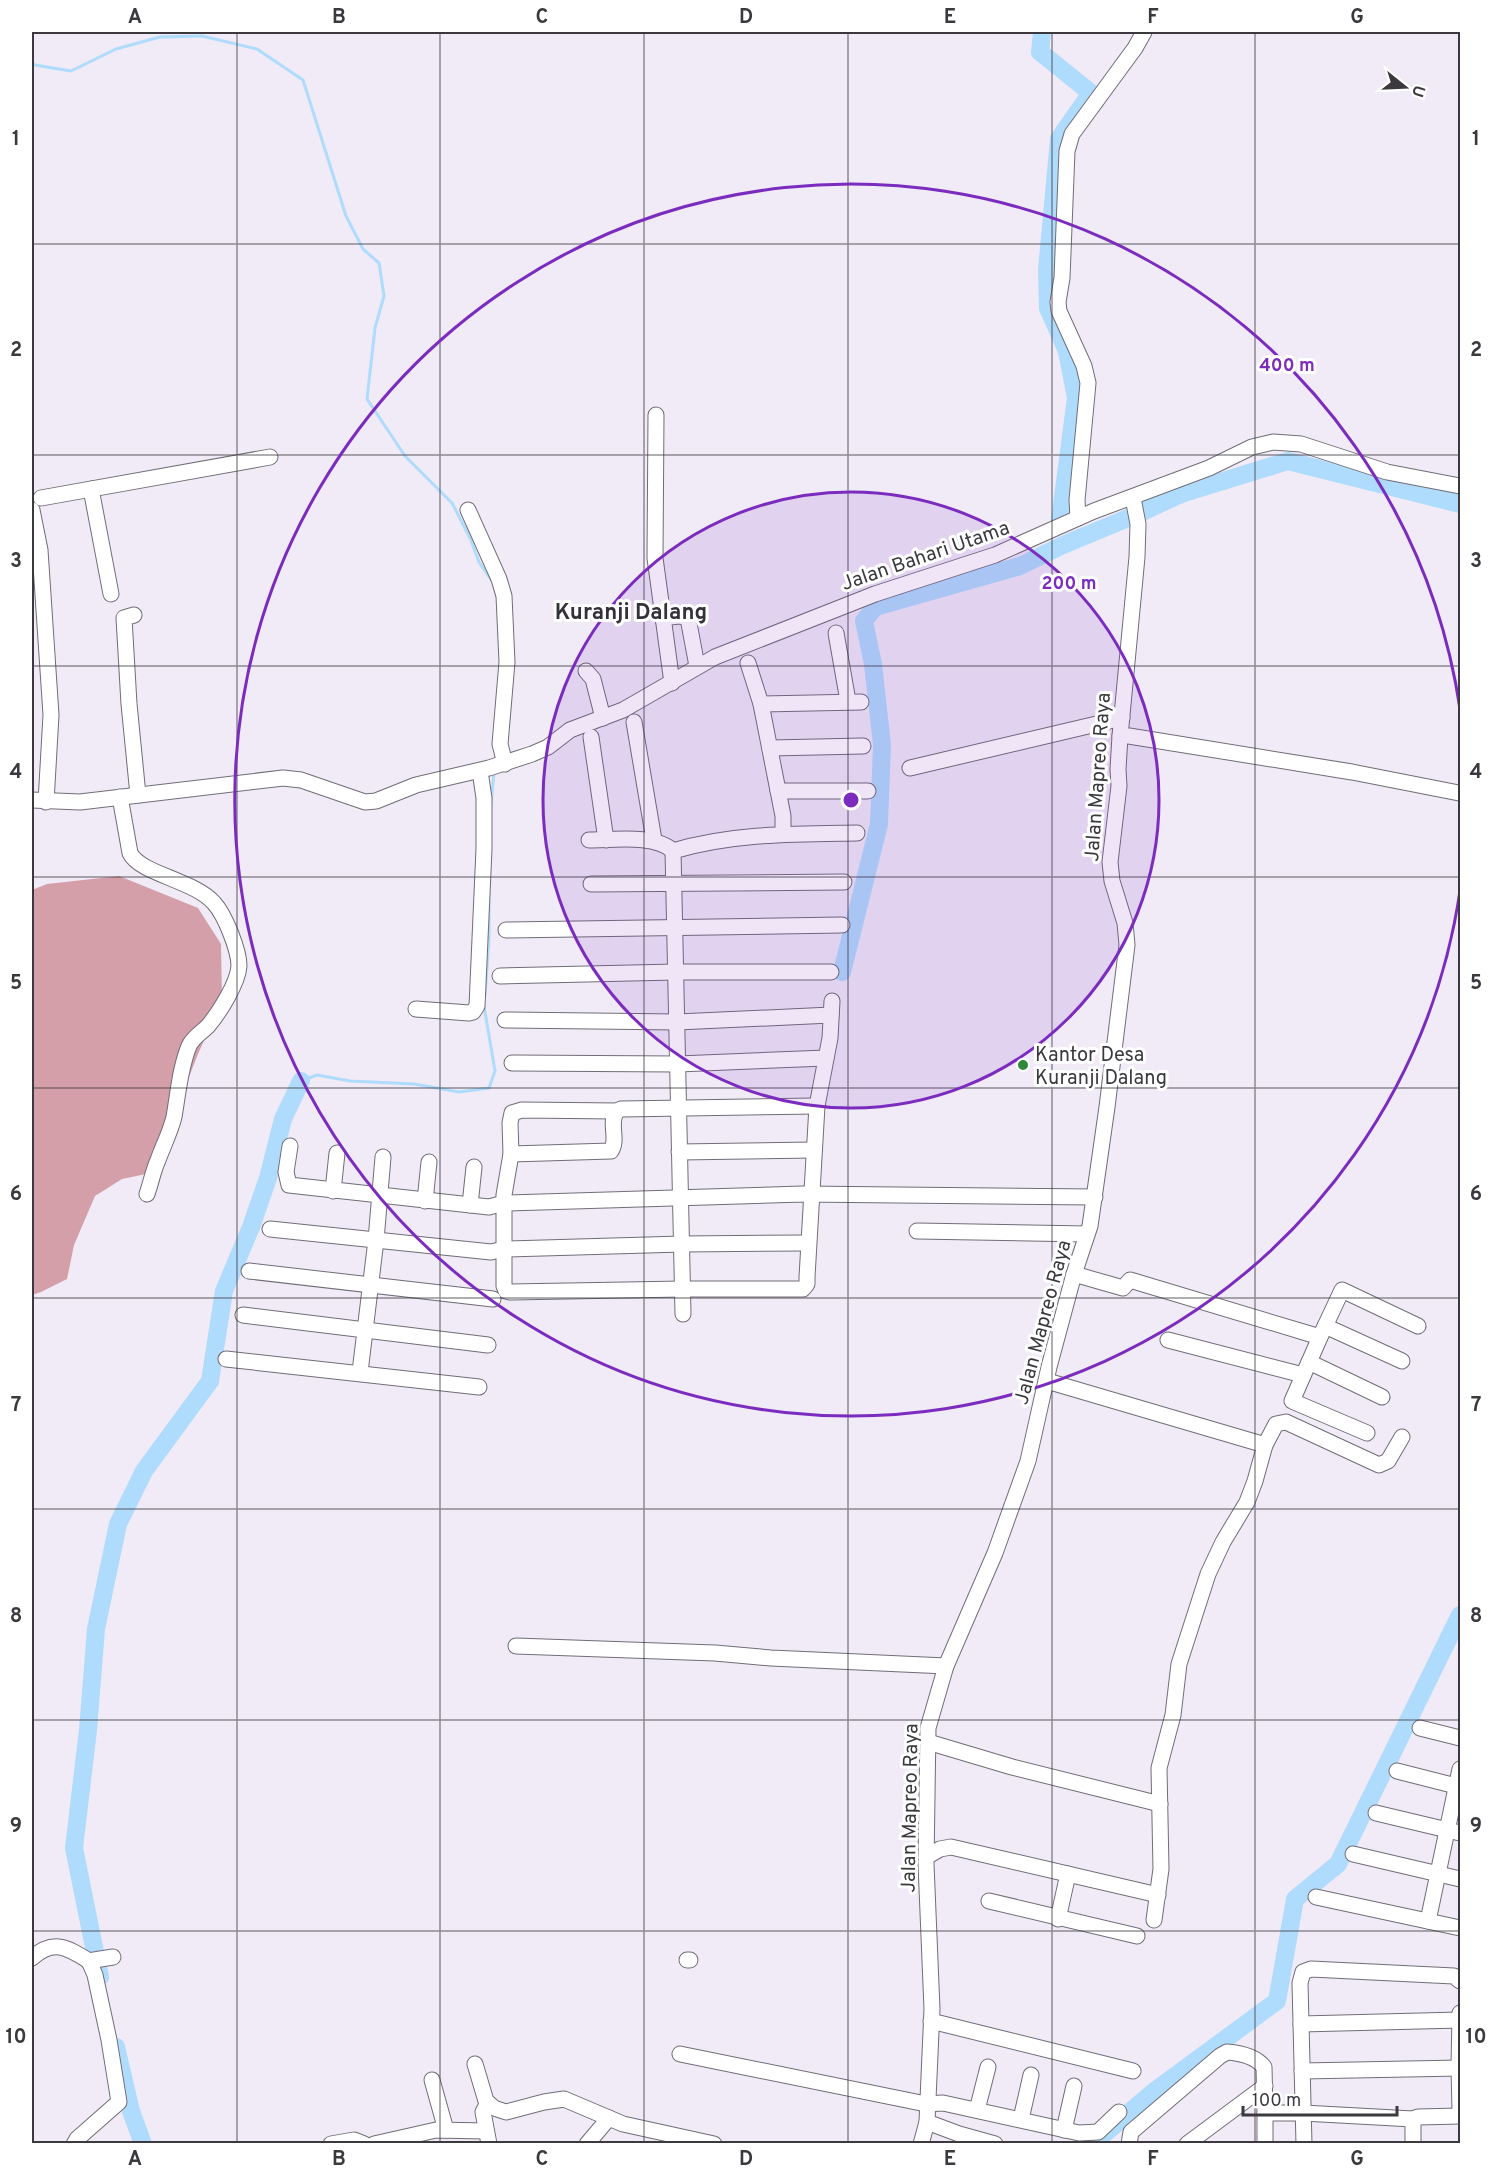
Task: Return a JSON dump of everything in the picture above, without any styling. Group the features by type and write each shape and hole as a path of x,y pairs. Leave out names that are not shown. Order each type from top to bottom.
{"street":[{"path":"1078,518 1080,461 1088,383 1084,366 1059,311 1058,302 1062,278 1067,151 1072,134 1144,32"},
{"path":"656,415 655,558 672,683"},
{"name":"Jalan Bahari Utama","path":"39,801 68,803 283,778 301,780 346,797 371,802 416,785 494,767 548,747 570,730 623,710 672,683 697,666 723,654 864,598 995,555 1078,518 1209,468 1242,451 1273,442 1301,444 1387,472 1461,486"},
{"path":"39,801 51,715 40,550 34,502 91,489 270,457"},
{"path":"91,489 111,594"},
{"name":"Jalan Mapreo Raya","path":"921,2144 927,2121 931,2021 931,1960 926,1857 930,1717 946,1666 980,1590 1034,1441 1047,1381 1095,1197 1127,945 1125,922 1112,881 1110,862 1119,786 1120,736 1137,556 1138,524 1133,498"},
{"path":"416,1009 469,1013 473,1012 477,1006 484,798 500,744 507,662 504,596 499,579 468,510"},
{"path":"134,615 124,618 138,795"},
{"path":"662,618 679,616 688,618 697,666"},
{"path":"761,704 855,701 836,633"},
{"path":"748,663 761,704 783,816 783,834"},
{"path":"586,671 593,679 603,718"},
{"path":"910,768 1122,718"},
{"path":"634,722 654,840"},
{"path":"1120,736 1340,770 1459,793"},
{"path":"591,737 606,840"},
{"path":"770,748 863,746"},
{"path":"778,791 868,791"},
{"path":"120,797 132,858 142,865 186,883 202,892 214,903 227,925 239,967 233,985 208,1026 190,1045 170,1133 157,1161 147,1194"},
{"path":"673,851 693,845 783,834 857,833"},
{"path":"589,840 654,840 666,844 673,851 683,1314"},
{"path":"591,884 844,882"},
{"path":"506,930 842,925"},
{"path":"500,976 676,972 831,972"},
{"path":"505,1020 677,1022 832,1008 817,1106 807,1284 803,1289 683,1288 508,1292 504,1289 504,1203 511,1154 512,1113 522,1110 617,1111 679,1107 817,1106"},
{"path":"513,1063 678,1064 826,1058"},
{"path":"511,1154 612,1151 614,1145 613,1119 617,1111"},
{"path":"290,1146 286,1172 289,1185 489,1207 504,1203 811,1194 1095,1197"},
{"path":"679,1152 814,1150"},
{"path":"333,1191 337,1153"},
{"path":"360,1372 376,1240 383,1156"},
{"path":"425,1201 429,1162"},
{"path":"470,1205 474,1167"},
{"path":"270,1229 491,1252 504,1249 808,1243"},
{"path":"917,1231 1087,1234"},
{"path":"249,1271 493,1299"},
{"path":"1074,1274 1123,1288 1130,1280 1323,1332 1402,1361"},
{"path":"1367,1433 1292,1401 1342,1290 1418,1326"},
{"path":"243,1315 488,1345"},
{"path":"1168,1340 1306,1369 1382,1397"},
{"path":"226,1359 360,1372 479,1387"},
{"path":"1047,1381 1265,1445"},
{"path":"1154,1920 1161,1869 1159,1768 1172,1725 1179,1664 1215,1558 1251,1493 1265,1445 1276,1424 1286,1422 1379,1465 1389,1461 1402,1437"},
{"path":"516,1646 715,1653 817,1661 946,1666"},
{"path":"1420,1728 1461,1738"},
{"path":"928,1742 1012,1767 1160,1804"},
{"path":"1428,1921 1438,1873 1454,1832 1461,1769"},
{"path":"1397,1771 1459,1786"},
{"path":"1376,1813 1454,1832"},
{"path":"926,1857 940,1849 951,1847 1158,1895"},
{"path":"1353,1854 1461,1879"},
{"path":"1058,1918 1068,1874"},
{"path":"1316,1897 1461,1928"},
{"path":"989,1901 1137,1936"},
{"path":"32,1958 51,1946 63,1948 91,1960 113,1957"},
{"path":"74,2144 119,2102 107,2029 91,1960"},
{"path":"1304,2144 1300,1983 1304,1972 1311,1969 1454,1976 1461,1981"},
{"path":"1265,2114 1303,2113 1413,2119 1461,2114 1461,2010"},
{"path":"1301,2024 1460,2020"},
{"path":"931,2021 1133,2071"},
{"path":"1129,2144 1131,2132 1227,2052 1245,2056 1262,2063 1264,2067 1264,2142"},
{"path":"680,2054 926,2104 943,2103 1079,2133 1098,2132 1119,2112"},
{"path":"475,2064 488,2103 494,2108 506,2112 564,2099 622,2124 714,2144"},
{"path":"977,2110 988,2067"},
{"path":"1302,2071 1460,2068"},
{"path":"1021,2119 1031,2075"},
{"path":"432,2080 446,2130"},
{"path":"1064,2130 1074,2086"},
{"path":"1187,2144 1265,2086"},
{"path":"374,2144 436,2130 487,2137 483,2112 488,2103"},
{"path":"586,2144 609,2118"},
{"path":"1413,2119 1413,2144"},
{"path":"927,2121 952,2138 995,2144"},
{"path":"331,2144 354,2140 364,2144"}],"shaded area":[{"path":"119,876 198,908 221,944 222,1001 198,1054 151,1173 122,1179 95,1196 74,1245 67,1279 32,1295 32,890 47,884"}],"waterway":[{"path":"1042,32 1040,52 1091,93 1059,139 1047,270 1048,308 1067,351 1076,398 1060,520"},
{"path":"32,63 71,71 116,49 160,37 202,36 257,49 303,80 346,216 363,249 379,263 384,296 375,328 367,399 405,456 452,503 470,538 479,562 494,584"},
{"path":"1142,512 1181,494 1288,461 1460,504"},
{"path":"842,972 879,824 882,745 873,664 864,621 875,607 1020,566 1063,545 1133,516"},
{"path":"491,804 494,772"},
{"path":"485,996 489,895"},
{"path":"301,1081 317,1075 350,1081 414,1084 459,1092 489,1088 495,1071 484,1006"},
{"path":"100,1977 74,1848 88,1730 96,1629 118,1524 144,1471 210,1381 224,1291 251,1227 268,1178 283,1119 301,1081"},
{"path":"1092,2144 1156,2090 1277,2001 1295,1899 1338,1864 1460,1615"},
{"path":"116,2047 131,2111 143,2144"}],"place":[{"name":"Kantor Desa Kuranji Dalang","path":"1023,1065"}],"district":[{"name":"Kuranji Dalang","path":"631,611"}]}
